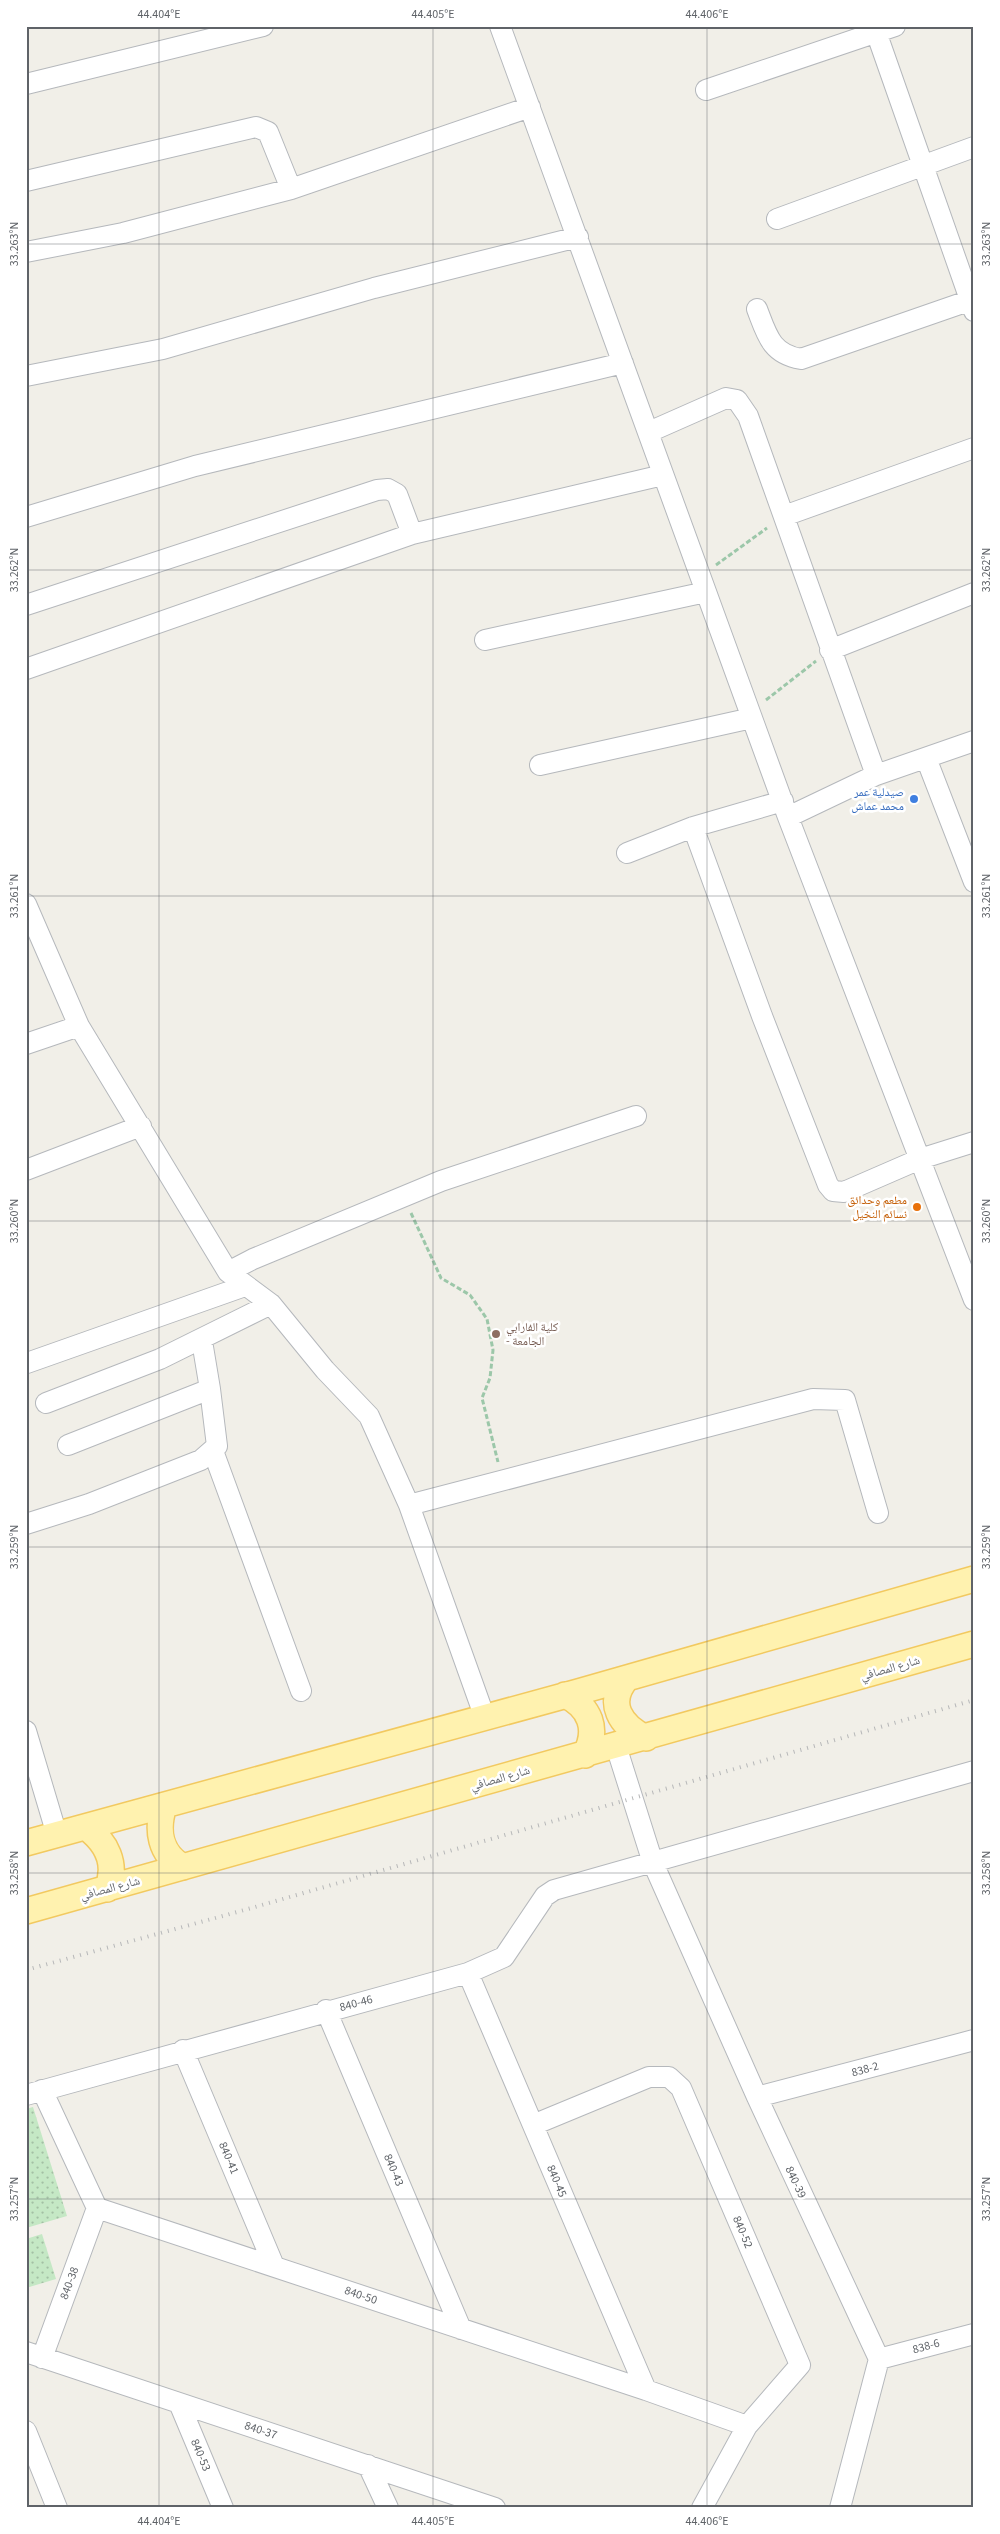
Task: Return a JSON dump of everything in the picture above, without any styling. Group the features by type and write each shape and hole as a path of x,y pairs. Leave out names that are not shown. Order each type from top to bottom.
{"main road":[{"path":"26,1843 485,1718 974,1579"},
{"name":"شارع المصافي","path":"26,1911 646,1738 974,1644"},
{"path":"627,1678 618,1692 620,1716 631,1730 646,1738"},
{"path":"565,1695 578,1702 588,1717 592,1742 585,1755"},
{"path":"164,1806 159,1819 159,1832 162,1844 168,1856 183,1867"},
{"path":"86,1827 97,1835 110,1857 111,1870 107,1888"}],"street":[{"path":"26,84 263,26"},
{"path":"500,26 785,809 974,1300"},
{"path":"706,90 882,28 923,166 972,304 801,359 786,356 774,346 757,309"},
{"path":"26,252 123,234 291,188 530,107"},
{"path":"26,181 256,127 268,132 291,188"},
{"path":"777,219 974,148"},
{"path":"26,376 163,350 374,288 578,237"},
{"path":"26,517 195,466 623,364"},
{"path":"649,432 726,398 736,400 748,416 876,775"},
{"path":"784,516 974,448"},
{"path":"26,669 412,534 663,475"},
{"path":"26,604 377,490 388,489 397,494 412,534"},
{"path":"485,640 703,584"},
{"path":"830,650 974,593"},
{"path":"540,765 751,715"},
{"path":"627,853 693,827 785,809 974,741"},
{"path":"926,758 974,882"},
{"path":"693,827 762,1016 828,1185 833,1191 844,1192 920,1159 974,1142"},
{"path":"27,906 79,1026 228,1272 271,1304 325,1370 369,1416 409,1505 485,1718"},
{"path":"26,1044 79,1026"},
{"path":"228,1272 253,1259 441,1181 636,1116"},
{"path":"26,1170 141,1126"},
{"path":"27,1363 246,1286"},
{"path":"46,1403 160,1359 202,1340 271,1304"},
{"path":"26,1524 89,1504 201,1460 213,1451 217,1446 202,1340"},
{"path":"68,1445 210,1389"},
{"path":"409,1505 502,1479 813,1399 845,1400 878,1513"},
{"path":"213,1451 301,1692"},
{"path":"26,1730 57,1835"},
{"name":"840-39","path":"616,1746 653,1863 757,2097 879,2359"},
{"name":"840-46","path":"34,2092 326,2010 468,1973 504,1957 546,1896 554,1890 974,1771"},
{"name":"840-45","path":"468,1973 646,2390"},
{"name":"840-43","path":"326,2010 461,2329"},
{"name":"838-2","path":"757,2097 974,2040"},
{"name":"840-41","path":"183,2050 274,2266"},
{"name":"840-52","path":"533,2125 649,2077 669,2077 682,2088 800,2365 747,2426 702,2508"},
{"path":"34,2092 97,2208"},
{"name":"840-50","path":"97,2208 646,2390 747,2426"},
{"name":"840-38","path":"34,2355 97,2208"},
{"name":"838-6","path":"879,2359 974,2334"},
{"name":"840-37","path":"34,2355 495,2508"},
{"path":"840,2508 879,2359"},
{"name":"840-53","path":"179,2403 223,2508"},
{"path":"26,2431 57,2508"},
{"path":"368,2465 388,2508"}],"path":[{"path":"703,584 784,516"},
{"path":"751,715 830,650"},
{"path":"403,1196 441,1278 470,1295 487,1319 493,1350 490,1378 482,1398 502,1479"}],"green space":[{"path":"33,2107 67,2216 26,2228 26,2109"},
{"path":"42,2234 56,2279 26,2288 26,2239"}],"railway":[{"path":"26,1970 248,1909 974,1700"}],"place":[{"name":"صيدلية عمر محمد عماش","path":"914,799"},
{"name":"مطعم وحدائق نسائم النخيل","path":"917,1207"},
{"name":"كلية الفارابي - الجامعة","path":"496,1334"}]}
